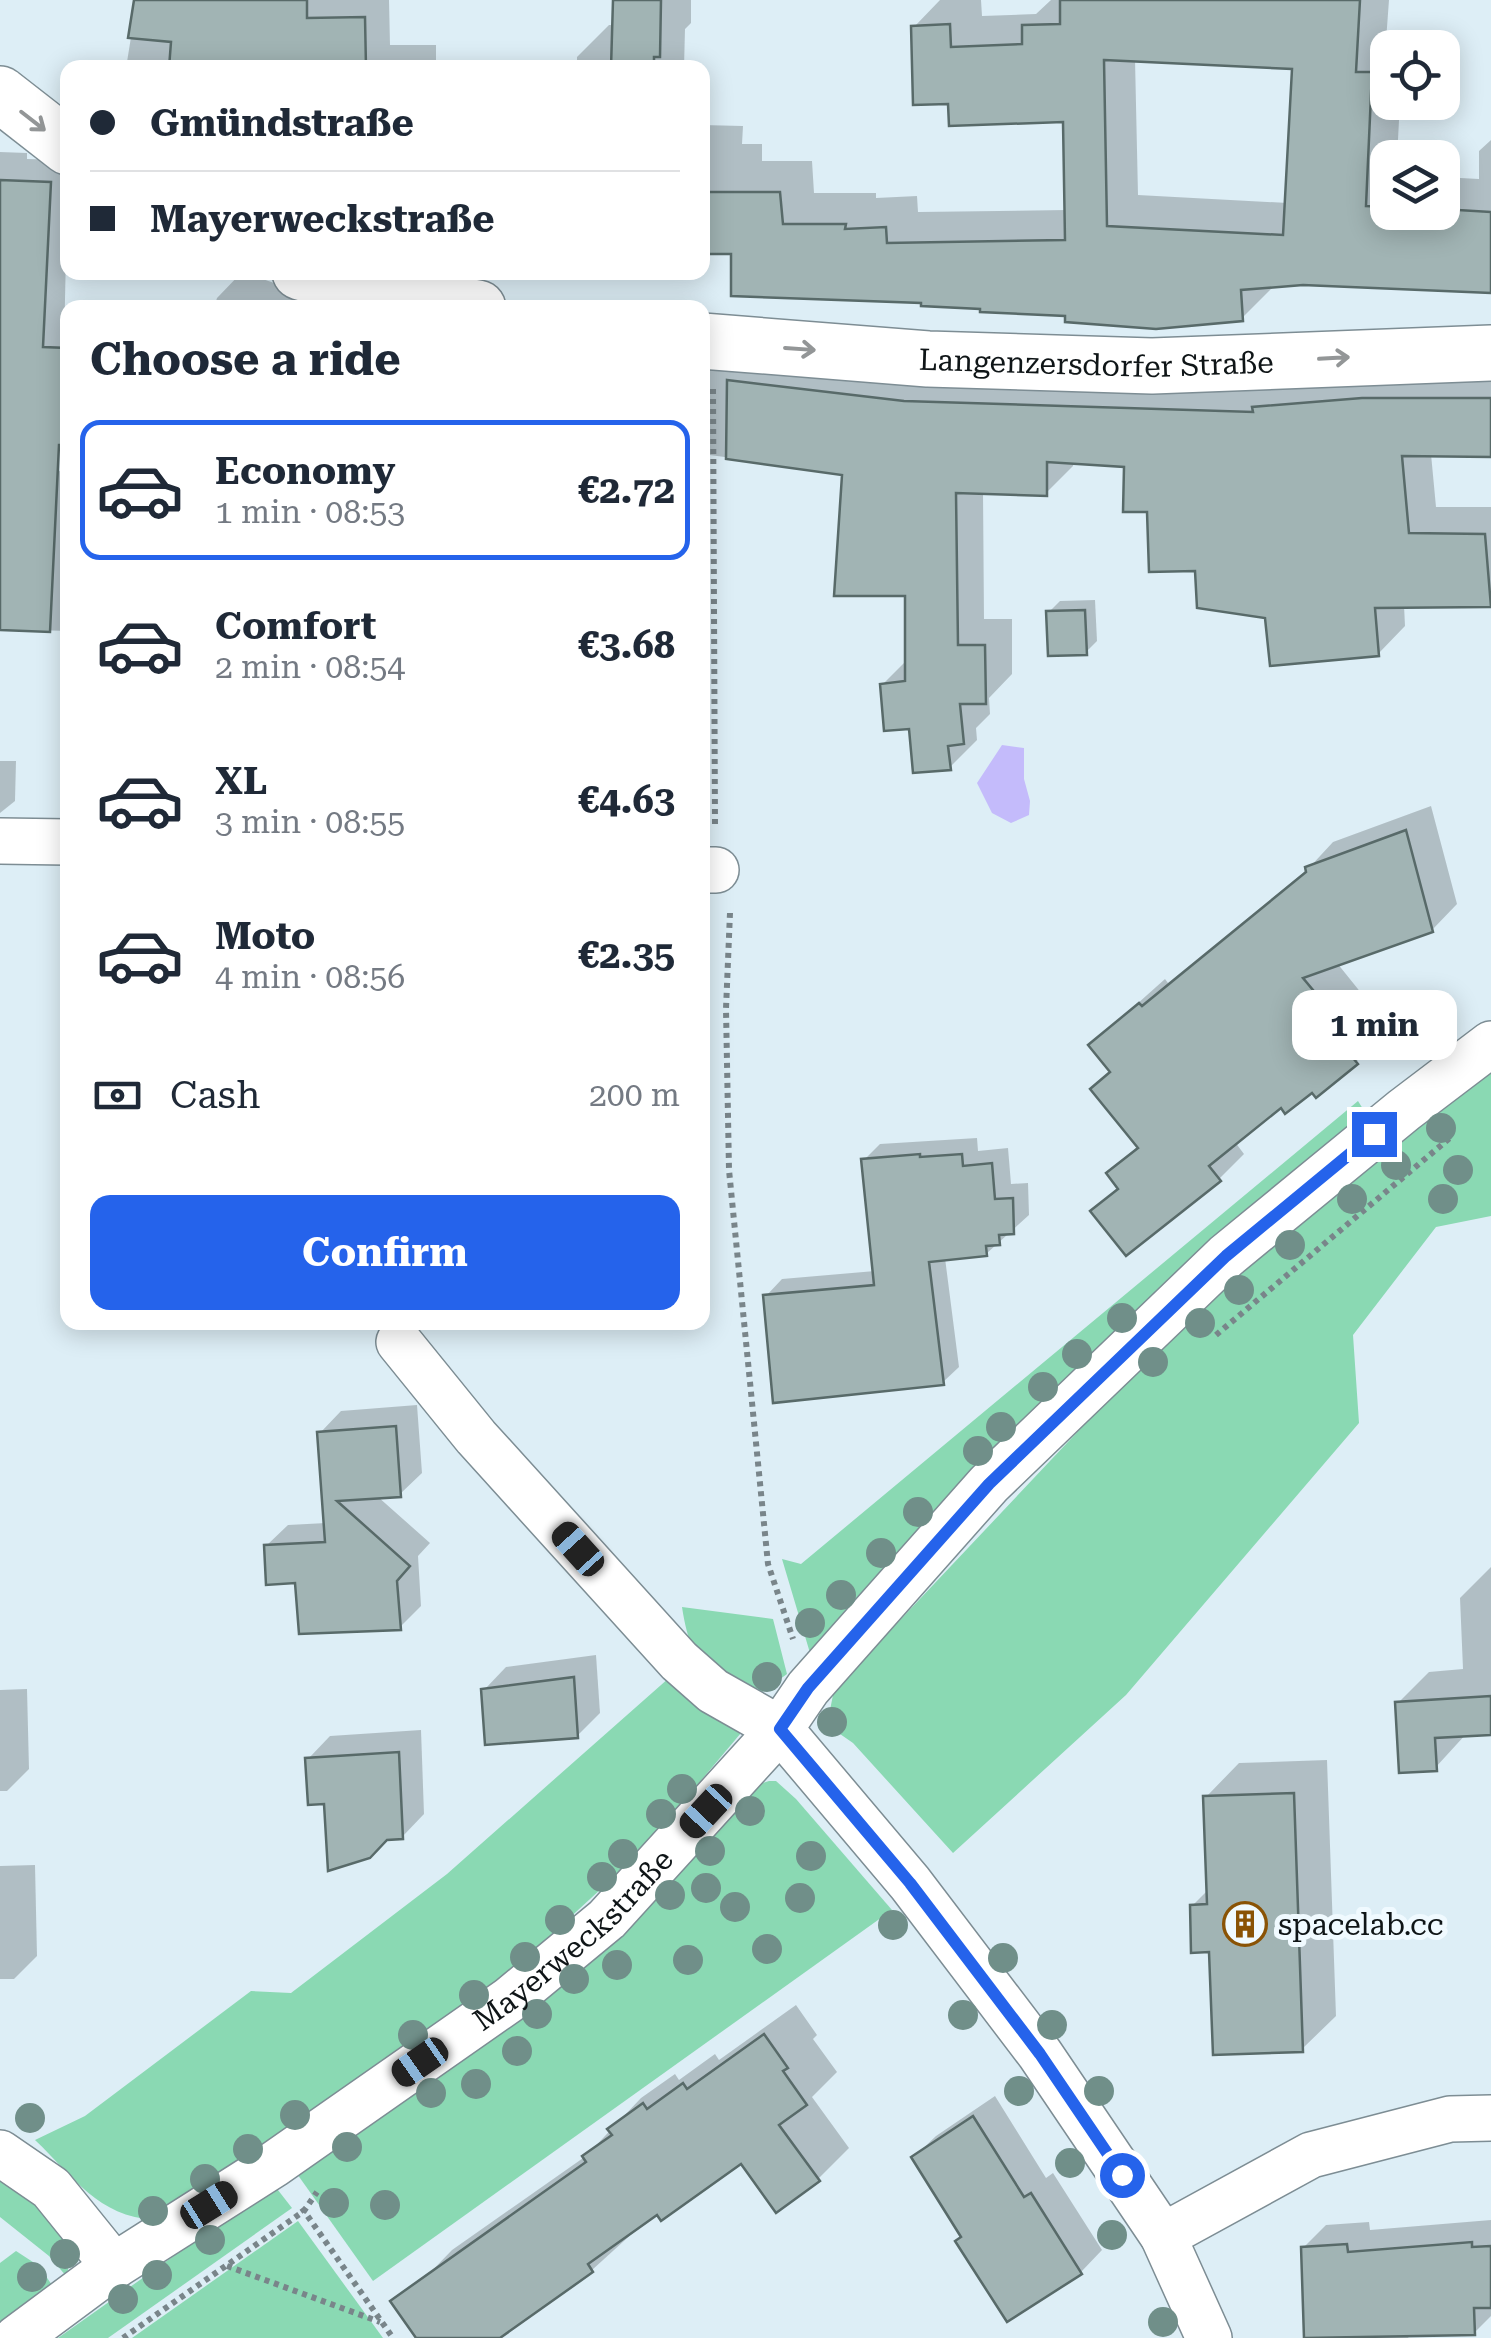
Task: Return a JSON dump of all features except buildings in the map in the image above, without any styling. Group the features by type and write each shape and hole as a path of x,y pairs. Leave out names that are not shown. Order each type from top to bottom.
{"main road":[{"path":"0,94 60,141"},
{"path":"328,280 432,300"},
{"name":"Langenzersdorfer Straße","path":"710,342 928,359 1152,366 1491,353"}],"street":[{"path":"0,841 60,842"},
{"name":"Mayerweckstraße","path":"17,2338 114,2266 273,2165 509,2000 607,1919 780,1729 808,1688 989,1484 1226,1256 1491,1044"},
{"path":"399,1342 476,1437 679,1662 713,1691 780,1729 910,1883 1040,2054 1163,2236 1209,2338"},
{"path":"1163,2236 1311,2155 1450,2119 1491,2118"},
{"path":"0,2153 51,2188 114,2266"}],"path":[{"path":"710,871 732,886 726,1010 729,1170 768,1564 808,1688"},
{"path":"273,2165 393,2338"},
{"path":"226,2266 382,2323"}],"green space":[{"path":"1491,1071 1491,1216 1436,1227 1353,1335 1359,1423 1126,1695 953,1853 853,1743 827,1725 834,1690 1168,1336 1400,1136"},
{"path":"1358,1101 1368,1117 810,1653 782,1559 801,1564"},
{"path":"682,1607 773,1619 787,1674 761,1693 708,1664 692,1646"},
{"path":"678,1670 746,1727 640,1853 514,1969 451,2018 155,2220 135,2217 102,2203 35,2140 85,2116 251,1991 291,1993 447,1874"},
{"path":"776,1781 796,1799 892,1910 373,2281 295,2171 753,1786"},
{"path":"0,2177 53,2216 67,2243 67,2277 49,2256 0,2217"},
{"path":"274,2185 292,2208 108,2338 58,2338"},
{"path":"298,2221 383,2338 132,2338"},
{"path":"16,2251 39,2266 56,2291 0,2332 0,2263"}],"shaded area":[{"path":"1002,745 1024,748 1029,815 1011,823 992,813 977,783"}],"place":[{"name":"spacelab.cc","path":"1245,1924"}],"route":[{"path":"1122,2175 1040,2054 910,1883 780,1729 808,1688 989,1484 1226,1256 1374,1134"}]}
